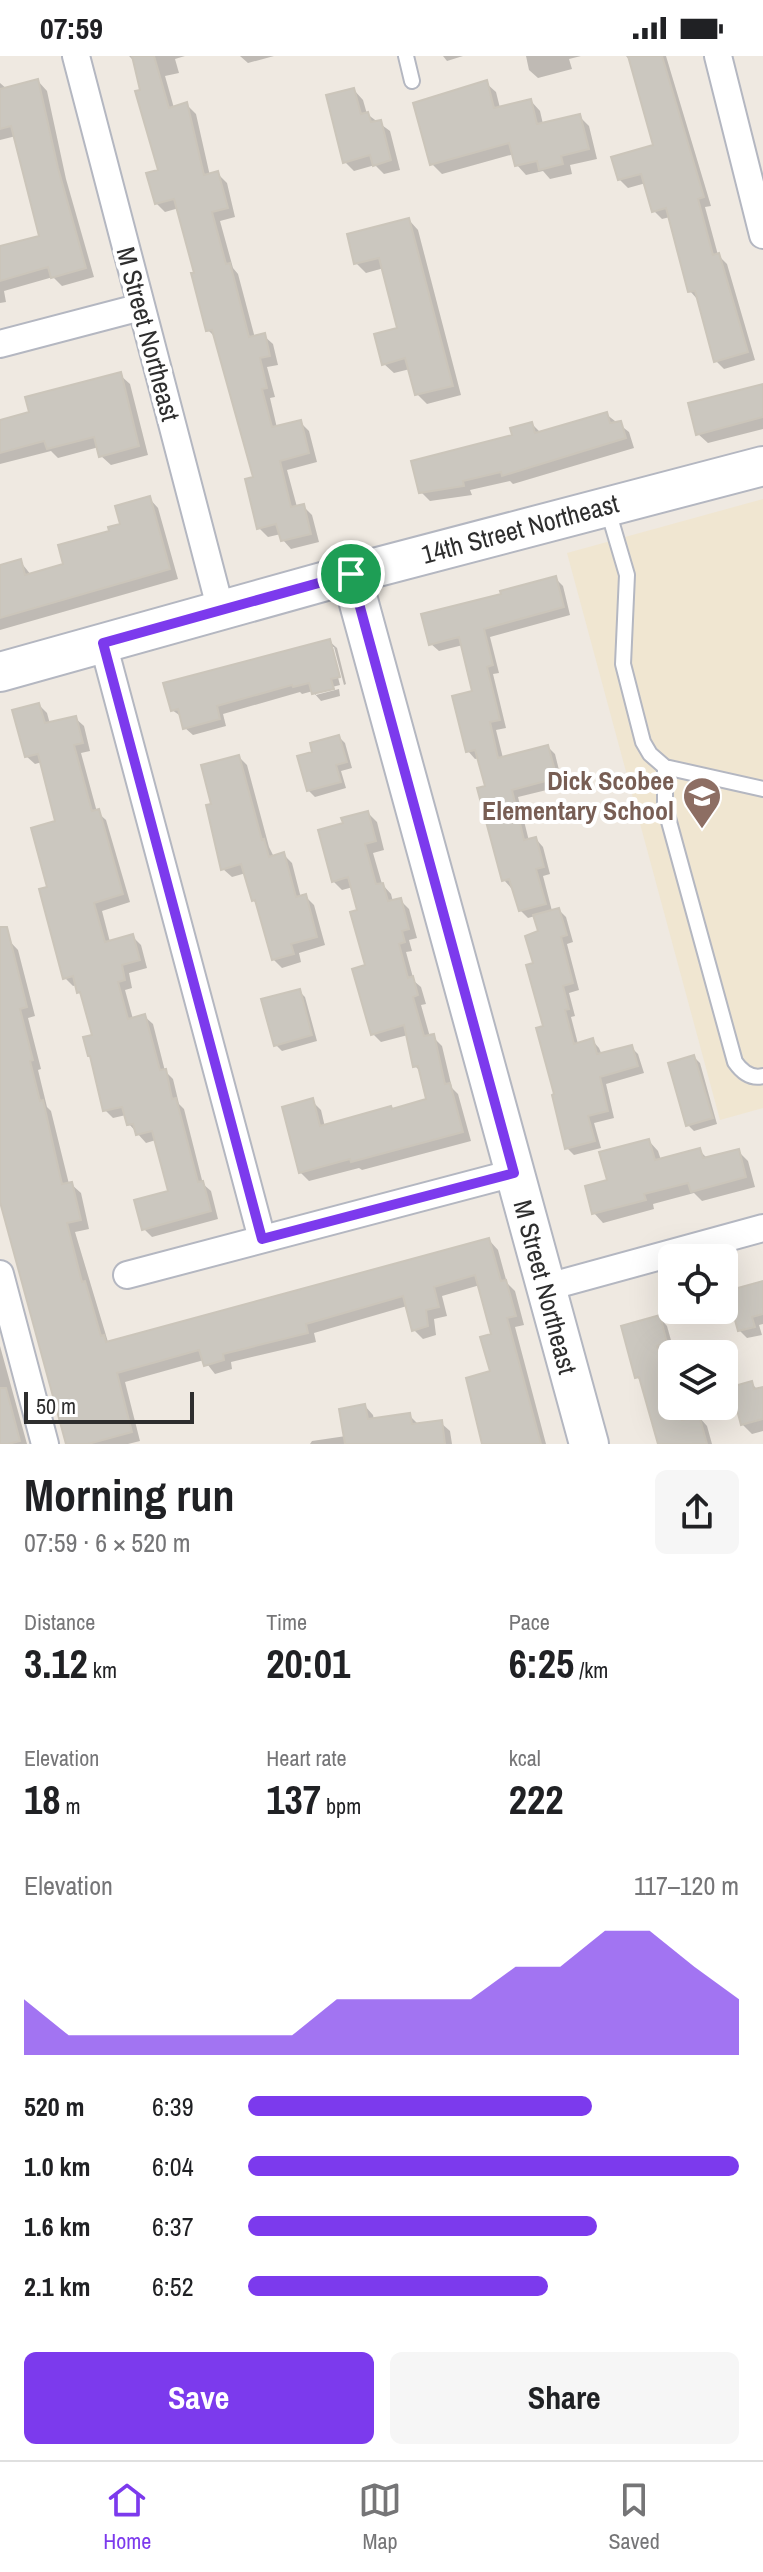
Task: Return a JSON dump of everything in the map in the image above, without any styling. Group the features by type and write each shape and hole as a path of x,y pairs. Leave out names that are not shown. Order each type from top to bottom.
{"street":[{"name":"M Street Northeast","path":"76,56 221,611"},
{"path":"721,57 763,235"},
{"path":"0,344 141,307"},
{"name":"14th Street Northeast","path":"0,672 351,574 763,466"},
{"name":"M Street Northeast","path":"351,574 589,1444"},
{"path":"103,643 262,1239"},
{"path":"127,1275 514,1173"},
{"path":"544,1288 763,1228"},
{"path":"0,1274 45,1444"}],"lane":[{"path":"406,56 412,81"},
{"path":"607,507 627,575 623,664 643,742 650,754 665,767 763,789"},
{"path":"665,767 665,807 735,1062 748,1075 756,1078 763,1076"}],"shaded area":[{"name":"Dick Scobee Elementary School","path":"763,499 763,1108 720,1120 567,553"}],"building":[{"path":"132,56 154,56 169,108 187,102 204,175 218,171 228,208 212,212 226,264 230,263 249,337 265,333 270,356 260,358 267,388 262,389 272,427 301,420 309,453 280,461 291,507 304,504 311,534 281,541 276,524 257,529 245,479 253,477 212,330 206,331 174,199 155,204 146,173 158,170 135,91 140,90"},
{"path":"628,56 662,56 704,197 698,199 713,255 719,253 748,352 714,362 695,291 688,292 666,208 652,212 641,174 618,180 611,157 653,145"},
{"path":"38,79 58,168 86,268 51,278 48,267 0,281 0,246 39,236 11,126 0,129 0,89"},
{"path":"487,80 494,108 531,99 537,124 580,114 589,149 561,156 563,164 539,170 537,161 515,166 509,143 430,165 413,103"},
{"path":"354,88 361,114 368,112 371,122 381,120 391,160 373,166 370,155 343,163 326,95"},
{"path":"409,218 453,386 415,395 405,358 382,365 374,334 397,328 379,258 354,264 347,234"},
{"path":"121,372 139,446 99,457 94,437 47,449 44,441 0,453 0,420 29,412 25,397"},
{"path":"763,384 763,417 696,435 688,403"},
{"path":"607,412 610,423 621,421 626,438 502,476 501,472 463,481 464,486 419,493 411,461 512,435 510,428 532,422 535,433"},
{"path":"150,496 170,569 0,618 0,565 21,559 25,575 63,564 58,545 109,531 108,527 120,524 115,506"},
{"path":"556,576 564,607 484,629 493,665 487,667 500,720 490,722 498,758 548,745 557,778 512,790 524,840 536,837 544,867 536,869 546,904 519,911 509,879 502,881 477,788 485,786 475,750 466,752 452,696 472,691 459,637 429,645 421,614 501,594 500,591"},
{"path":"330,639 340,677 331,679 334,689 312,694 309,683 292,685 217,706 220,719 183,729 178,709 171,711 163,683"},
{"path":"39,703 45,723 76,716 83,743 74,745 92,811 99,809 123,894 94,903 105,942 133,934 140,960 122,965 125,980 118,982 128,1019 145,1014 160,1070 166,1069 172,1099 176,1098 198,1182 203,1181 211,1211 142,1230 134,1200 168,1191 152,1131 136,1135 133,1124 127,1125 122,1107 103,1111 83,1037 92,1035 80,992 77,993 73,976 63,979 39,889 47,887 31,828 55,821 38,754 25,757 12,710"},
{"path":"339,735 347,762 336,765 341,782 307,791 297,756 312,752 310,743"},
{"path":"239,755 269,857 284,852 296,897 306,894 317,937 291,944 294,954 272,960 241,864 221,870 206,805 211,804 201,765"},
{"path":"368,811 376,841 365,844 376,884 383,883 388,901 401,898 409,929 402,931 405,942 399,944 408,978 413,976 418,995 413,997 424,1036 434,1034 445,1084 450,1083 463,1132 299,1173 282,1107 313,1098 320,1126 426,1099 418,1066 413,1067 404,1025 371,1035 352,969 365,965 350,912 357,910 348,877 332,882 318,830 343,823 341,818"},
{"path":"559,908 567,935 561,937 573,983 563,986 569,1009 565,1010 574,1044 593,1038 597,1054 632,1045 638,1066 600,1077 608,1111 588,1116 595,1141 565,1149 536,1028 543,1026 526,965 533,963 525,936 538,931 533,915"},
{"path":"0,927 7,927 27,1007 20,1009 33,1060 30,1061 40,1101 43,1100 62,1184 72,1182 81,1220 67,1223 82,1282 85,1281 101,1336 104,1335 106,1342 489,1238 501,1281 506,1280 516,1316 507,1318 541,1444 482,1444 466,1378 490,1371 480,1337 491,1334 475,1275 434,1287 439,1307 426,1310 428,1326 412,1331 403,1296 306,1324 308,1333 223,1354 224,1360 204,1366 199,1350 117,1373 132,1432 88,1444 66,1444 0,1202"},
{"path":"300,989 312,1035 274,1046 261,999"},
{"path":"694,1055 713,1118 686,1126 668,1063"},
{"path":"649,1139 655,1160 700,1148 703,1158 739,1149 746,1177 691,1192 688,1183 644,1194 646,1200 592,1214 585,1186 607,1180 599,1152"},
{"path":"763,1281 763,1314 752,1317 755,1327 738,1331 736,1324 738,1288"},
{"path":"658,1316 658,1324 662,1324 666,1340 658,1340 657,1346 658,1420 700,1420 707,1444 658,1444 621,1326"},
{"path":"752,1381 754,1389 763,1387 763,1419 741,1425 738,1385"},
{"path":"0,1388 6,1388 20,1441 0,1444"},
{"path":"365,1404 368,1419 410,1413 412,1424 442,1420 445,1444 345,1444 339,1409"}],"place":[{"name":"Dick Scobee Elementary School","path":"702,830"}],"route":[{"path":"351,574 514,1173 262,1239 103,643 351,574"}]}
